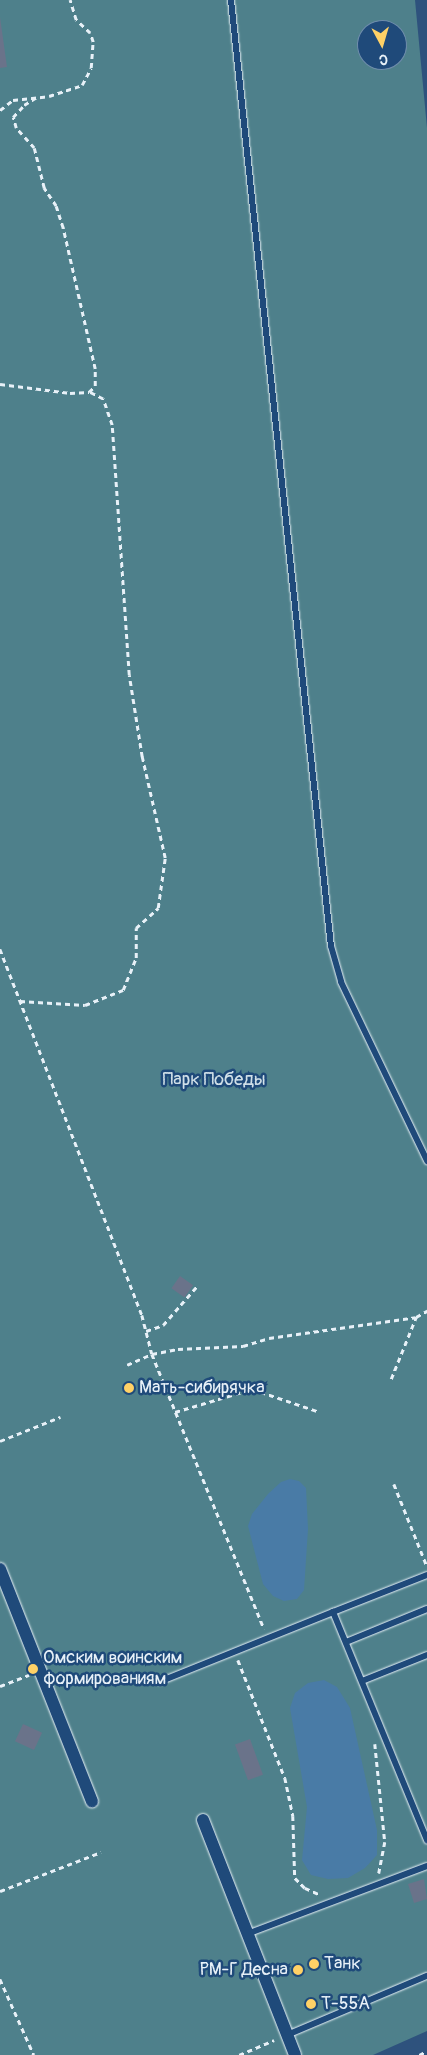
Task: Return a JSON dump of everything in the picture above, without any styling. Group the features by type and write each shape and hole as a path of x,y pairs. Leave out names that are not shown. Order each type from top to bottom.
{"street":[{"path":"0,1569 92,1801"},
{"path":"202,1820 295,2055"}],"lane":[{"path":"231,0 331,946 341,982 427,1162"},
{"path":"159,1682 427,1574"},
{"path":"346,1642 427,1609"},
{"path":"334,1612 427,1840"},
{"path":"362,1681 427,1655"},
{"path":"247,1934 427,1866"},
{"path":"287,2035 427,1976"}],"path":[{"path":"0,110 13,100 37,98 82,85 91,68 90,33 76,20 70,0"},
{"path":"37,98 24,105 13,117 16,128 34,148 44,188 56,206 63,228 95,369 95,386 89,392"},
{"path":"0,384 70,393 89,392 103,400 112,426 129,675 142,757 165,858 158,908 136,928 136,958 123,990 85,1005 20,1001"},
{"path":"0,949 146,1331 152,1354 268,1638"},
{"path":"146,1331 162,1325 198,1285"},
{"path":"127,1365 152,1354 178,1349 243,1346 269,1338 416,1317 427,1311"},
{"path":"392,1379 416,1317"},
{"path":"175,1412 252,1389 317,1411"},
{"path":"0,1441 60,1417"},
{"path":"394,1484 427,1567"},
{"path":"235,1652 285,1778 292,1816 295,1878 305,1888 340,1899"},
{"path":"0,1686 40,1671"},
{"path":"368,1888 383,1863 385,1842 374,1734"},
{"path":"0,1892 101,1852"},
{"path":"0,1979 34,2055"},
{"path":"239,2055 287,2035"},
{"path":"419,2055 427,2052"}],"green space":[{"name":"Парк Победы","path":"0,0 415,0 427,128 427,2031 373,2055 0,2055"}],"water":[{"path":"290,1479 299,1481 306,1488 308,1529 304,1590 297,1599 284,1601 273,1596 263,1584 248,1526 252,1514 268,1494 281,1482"},
{"path":"324,1680 337,1687 350,1708 377,1830 377,1855 365,1868 348,1878 328,1879 311,1875 302,1860 307,1807 290,1708 295,1693 308,1683"}],"building":[{"path":"0,17 7,67 0,68"},
{"path":"180,1276 193,1285 185,1297 171,1288"},
{"path":"23,1724 42,1733 34,1750 15,1741"},
{"path":"250,1739 263,1775 248,1780 235,1744"},
{"path":"424,1879 427,1899 414,1903 408,1884"}],"place":[{"name":"Мать-сибирячка","path":"129,1388"},
{"name":"Омским воинским формированиям","path":"33,1669"},
{"name":"Танк","path":"314,1964"},
{"name":"РМ-Г Десна","path":"298,1970"},
{"name":"Т-55А","path":"311,2004"}]}
